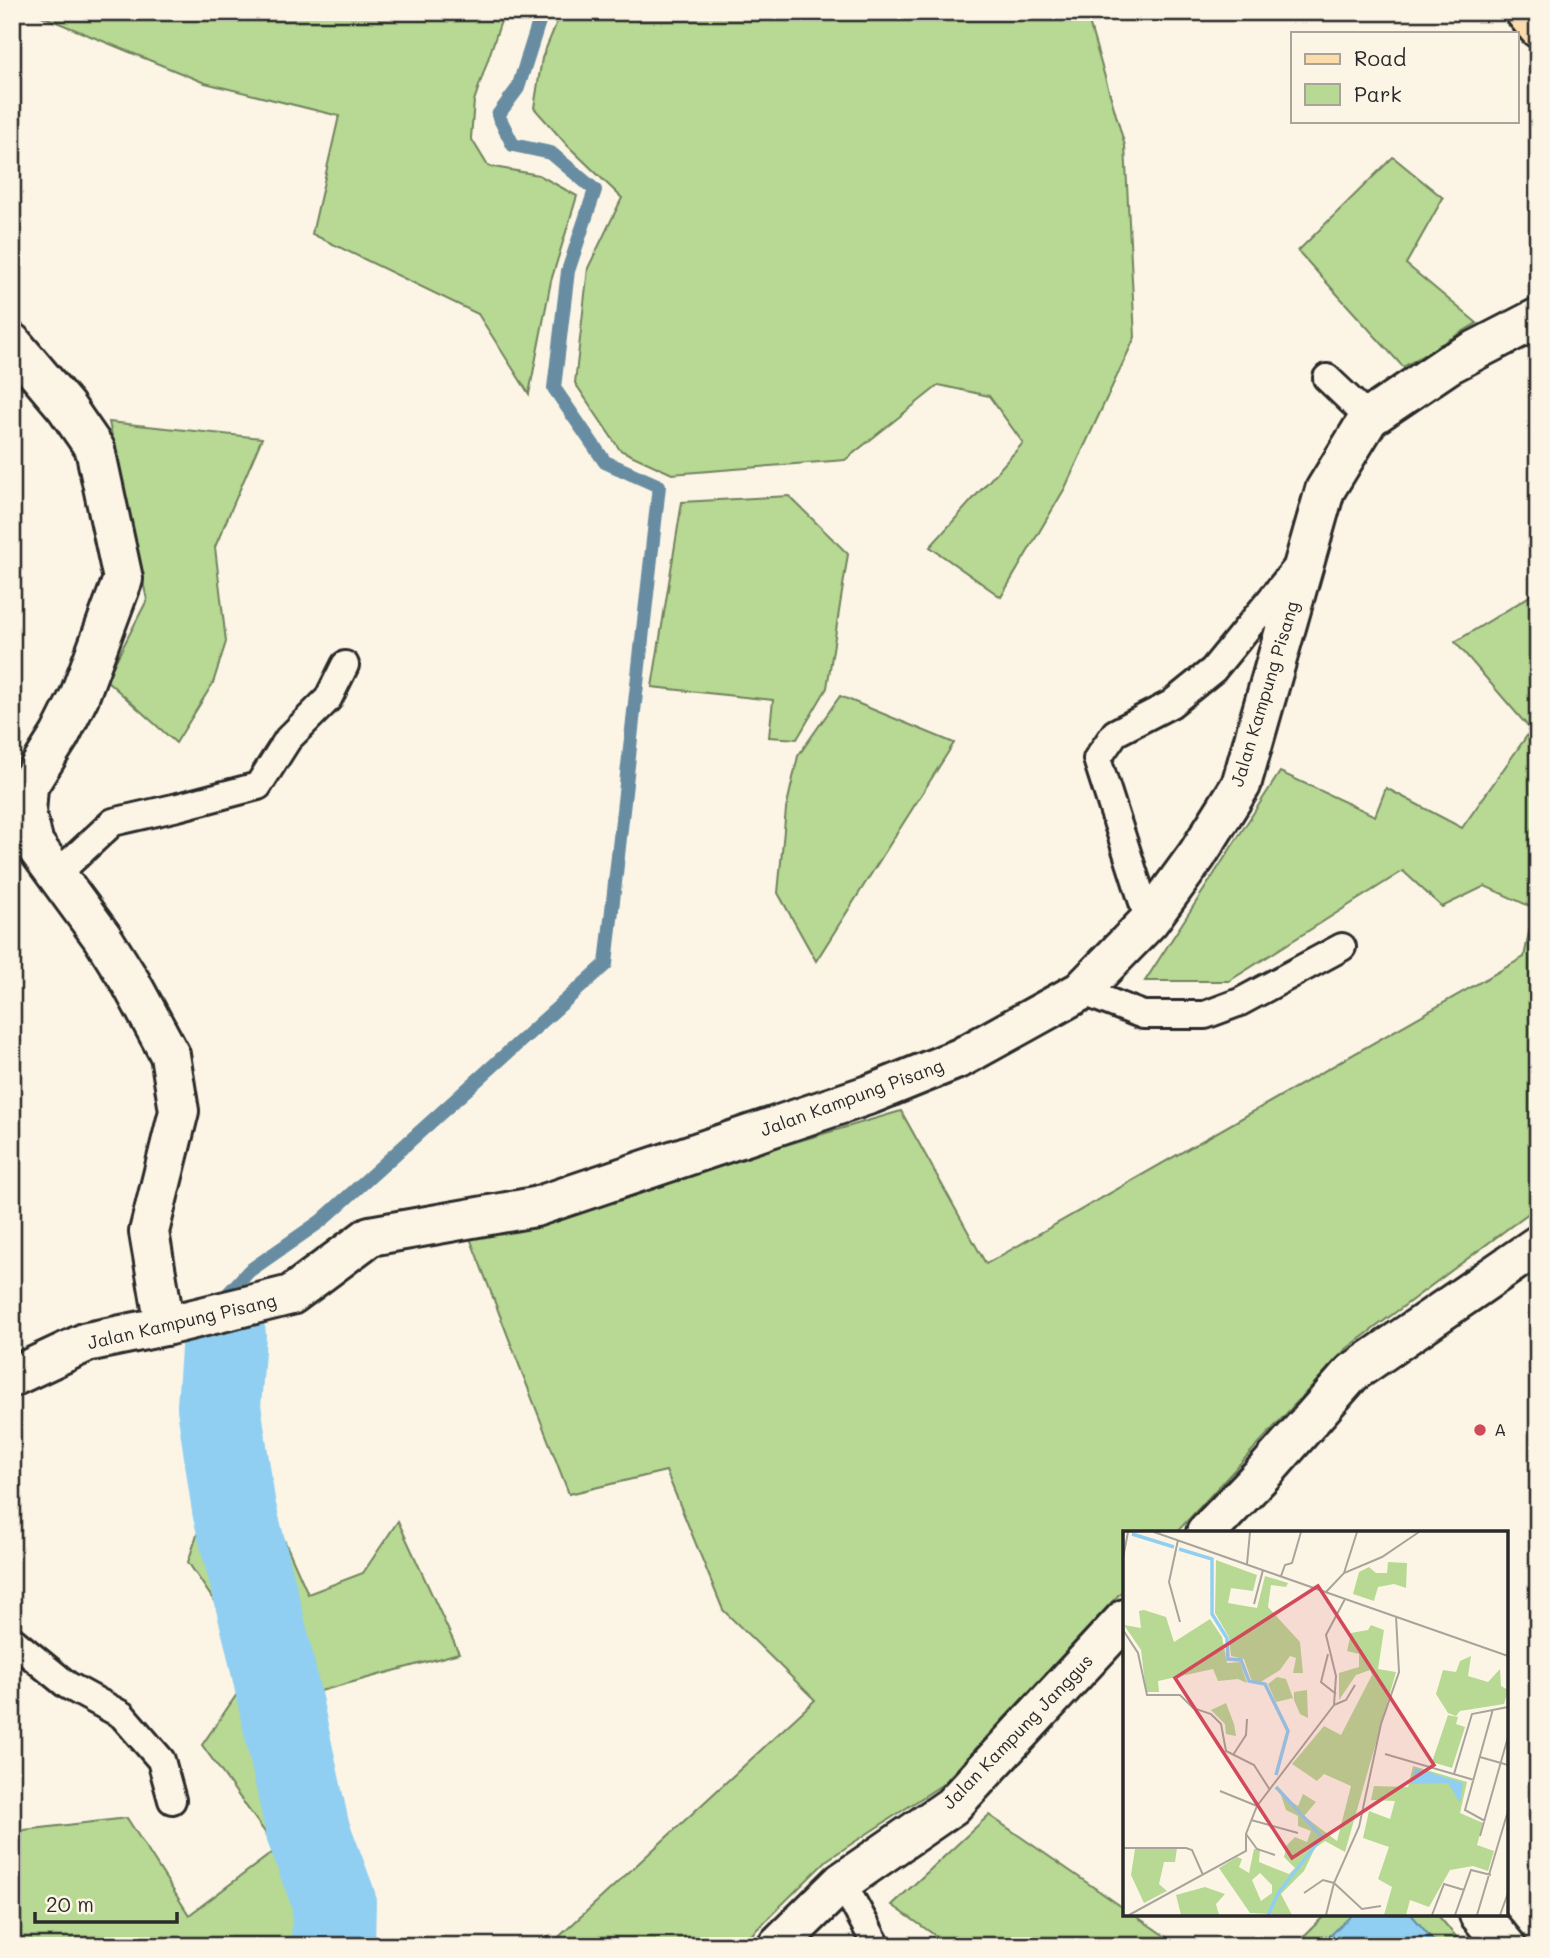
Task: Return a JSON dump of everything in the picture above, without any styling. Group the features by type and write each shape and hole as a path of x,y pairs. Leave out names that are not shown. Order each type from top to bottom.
{"main road":[{"path":"1525,12 1538,28"}],"street":[{"name":"Jalan Kampung Pisang","path":"12,1377 87,1342 290,1296 370,1236 535,1207 871,1094 960,1058 1081,991 1149,921 1197,855 1241,785 1325,489 1369,418 1449,364 1538,318"},
{"path":"12,342 66,407 95,449 123,579 79,696 60,735 28,786 26,813 34,844 131,983 170,1055 180,1111 149,1232 165,1326"},
{"path":"1208,1531 1352,1373 1538,1245"},
{"name":"Jalan Kampung Janggus","path":"777,1946 842,1882 952,1806 1123,1621"},
{"path":"1481,1916 1506,1946"}],"lane":[{"path":"1327,377 1369,418"},
{"path":"1149,921 1097,759 1115,733 1171,704 1213,670 1304,559"},
{"path":"57,874 113,822 258,786 288,738 328,699 345,665"},
{"path":"1081,991 1143,1015 1205,1015 1240,1002 1342,947"},
{"path":"12,1640 67,1685 122,1715 161,1759 172,1800"},
{"path":"842,1882 877,1946"}],"green space":[{"path":"32,12 504,12 474,101 471,138 488,166 539,175 577,196 551,281 529,394 478,314 312,234 339,116 205,83"},
{"path":"561,12 1086,12 1125,146 1135,337 1065,488 1001,597 930,547 1023,443 989,396 939,385 845,460 672,474 620,450 575,383 588,268 622,198 567,145 534,108 542,58"},
{"path":"1393,157 1443,198 1406,264 1477,323 1403,367 1298,251"},
{"path":"109,422 262,438 215,547 226,642 213,683 176,743 106,680 147,600"},
{"path":"789,496 848,554 827,688 797,739 769,737 773,700 652,687 682,502"},
{"path":"1538,591 1538,1206 1345,1350 1178,1531 1123,1531 1123,1590 943,1784 827,1860 740,1946 549,1946 815,1700 723,1610 666,1471 569,1494 470,1238 901,1111 986,1264 1524,957 1534,908 1485,886 1442,907 1403,871 1229,981 1145,981 1280,772 1375,816 1386,788 1462,828 1531,730 1455,642"},
{"path":"840,696 954,743 816,961 778,893 786,809 798,756"},
{"path":"232,1422 308,1594 363,1573 398,1521 459,1653 302,1696 354,1933 361,1946 12,1946 12,1841 24,1830 127,1818 189,1915 277,1849 202,1745 257,1665 188,1562 198,1532 198,1471"},
{"path":"989,1815 1123,1908 1123,1916 1136,1916 1179,1946 950,1946 892,1905"},
{"path":"1324,1916 1439,1916 1464,1946 1294,1946"}],"water":[{"path":"1351,1916 1413,1916 1438,1946 1319,1946"}],"waterway":[{"path":"227,1295 249,1271 321,1221 606,964 659,486 605,462 554,388 568,271 595,190 551,153 513,145 498,115 518,88 542,12"},
{"path":"224,1335 219,1407 234,1509 267,1641 308,1831 334,1901 333,1946"}],"place":[{"name":"A","path":"1480,1430"}]}
